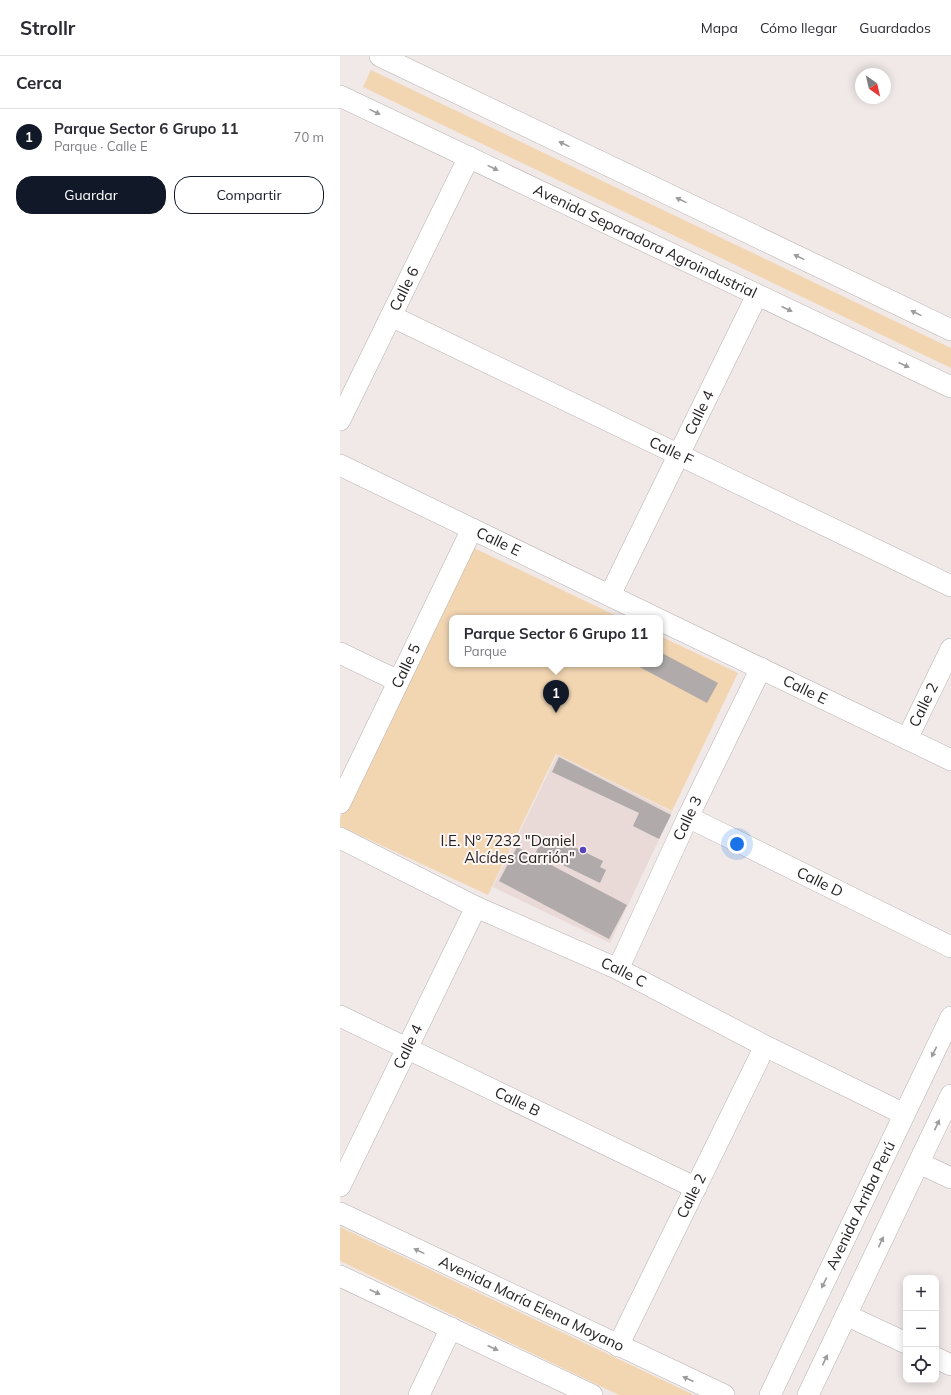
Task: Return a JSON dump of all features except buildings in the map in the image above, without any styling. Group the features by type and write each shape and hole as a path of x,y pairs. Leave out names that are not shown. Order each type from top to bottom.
{"street":[{"path":"380,56 951,330"},
{"name":"Avenida Separadora Agroindustrial","path":"340,96 951,387"},
{"name":"Calle 6","path":"340,420 469,157"},
{"name":"Calle 4","path":"610,596 757,295"},
{"name":"Calle F","path":"391,316 951,586"},
{"name":"Calle E","path":"340,465 650,615"},
{"name":"Calle 5","path":"340,803 472,529"},
{"name":"Calle E","path":"663,621 951,760"},
{"name":"Calle 2","path":"907,739 951,649"},
{"path":"340,653 398,681"},
{"name":"Calle 3","path":"618,969 688,817 761,668"},
{"name":"Calle D","path":"688,817 951,947"},
{"name":"Calle C","path":"340,838 476,907 618,969 764,1046 904,1114"},
{"name":"Calle 4","path":"340,1186 476,907"},
{"name":"Calle B","path":"340,1016 696,1188"},
{"name":"Avenida Arriba Perú","path":"770,1395 951,1017"},
{"name":"Calle 2","path":"618,1346 764,1046"},
{"path":"808,1395 951,1095"},
{"path":"919,1163 951,1178"},
{"name":"Avenida María Elena Moyano","path":"340,1213 724,1395"},
{"path":"340,1276 592,1395"},
{"path":"846,1315 903,1342"},
{"path":"419,1395 451,1328"},
{"path":"939,1359 951,1365"}],"shaded area":[{"path":"371,70 951,348 951,368 363,87"},
{"path":"474,548 615,615 449,615 449,667 663,667 663,637 738,673 672,811 556,754 488,895 340,826 340,818"},
{"name":"I.E. N° 7232 \"Daniel Alcídes Carrión\"","path":"557,755 672,812 610,943 493,887"},
{"path":"340,1227 694,1395 619,1395 340,1261"}],"place":[{"name":"Parque Sector 6 Grupo 11","path":"556,713"},
{"name":"I.E. N° 7232 \"Daniel Alcídes Carrión\"","path":"583,850"}]}
